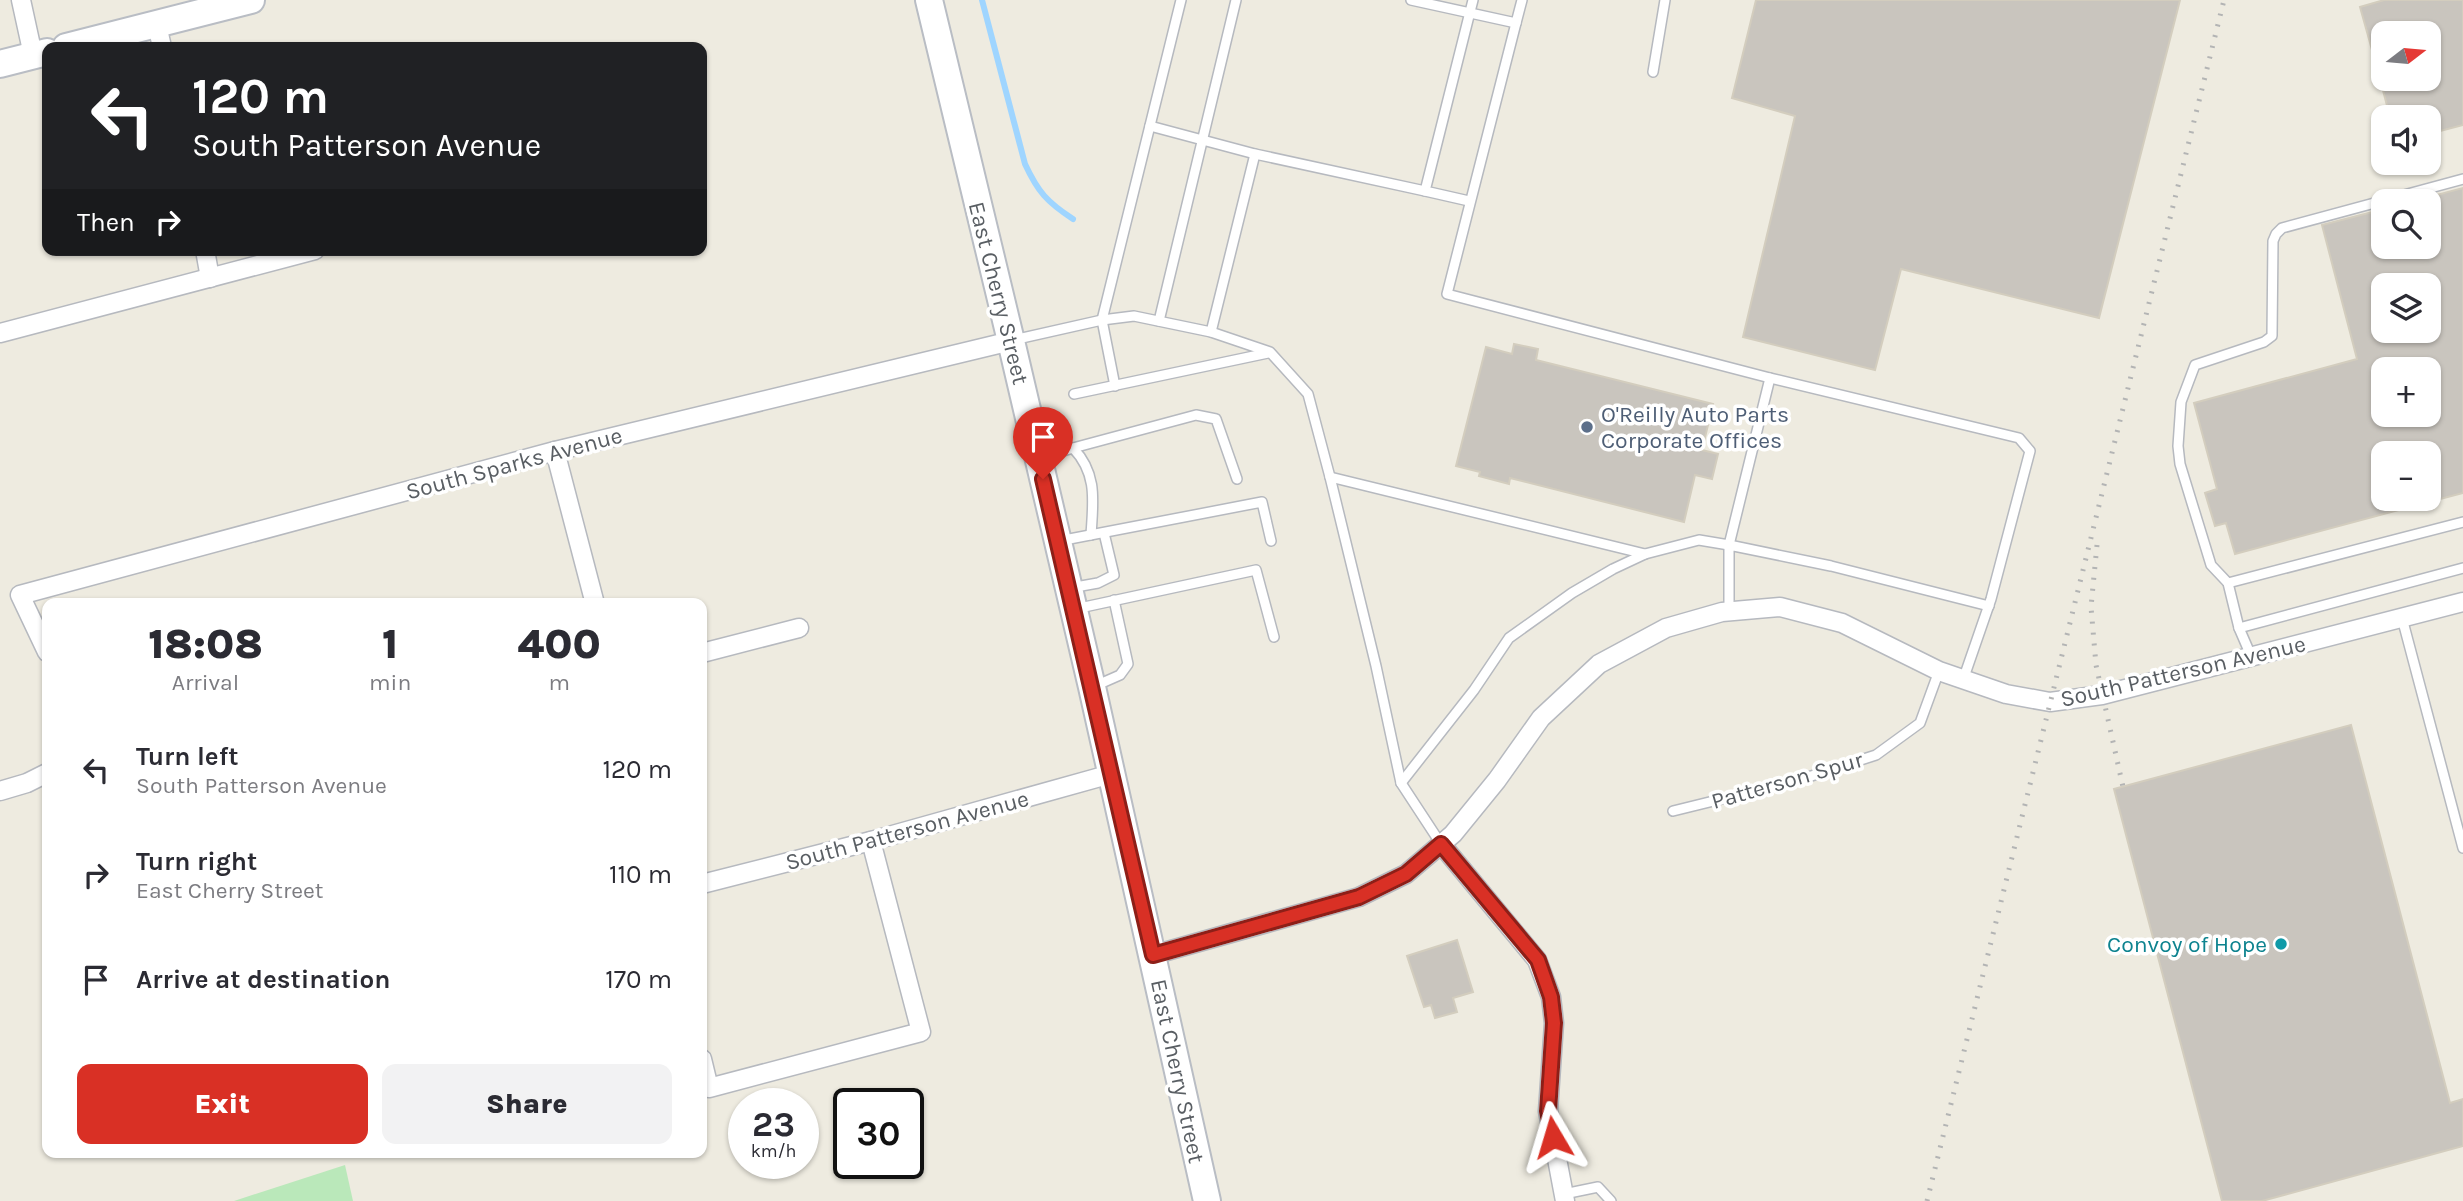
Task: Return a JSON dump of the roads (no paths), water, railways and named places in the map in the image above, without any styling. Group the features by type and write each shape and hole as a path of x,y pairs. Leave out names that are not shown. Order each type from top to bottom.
{"street":[{"path":"0,64 40,54 21,0"},
{"path":"108,42 159,36 251,0"},
{"name":"East Cherry Street","path":"929,0 1092,687 1207,1201"},
{"path":"206,256 211,278"},
{"path":"0,333 293,256"},
{"name":"South Sparks Avenue","path":"42,641 20,595 555,451 1011,341"},
{"path":"555,451 593,598"},
{"name":"South Patterson Avenue","path":"1153,955 1359,897 1406,874 1452,834 1497,779 1541,718 1599,664 1666,628 1729,612 1780,607 1842,623 1963,680 2006,694 2050,702 2102,695 2463,602"},
{"path":"707,652 799,628"},
{"name":"South Patterson Avenue","path":"707,883 871,841 1111,774"},
{"path":"0,791 42,776"},
{"path":"707,1080 709,1088 920,1032 871,841"},
{"path":"1441,844 1538,960 1551,997 1554,1023 1548,1111 1564,1198"}],"lane":[{"path":"1115,386 1102,320 1181,0"},
{"path":"1159,321 1236,0"},
{"path":"1412,0 1516,23"},
{"path":"1425,191 1473,0"},
{"path":"1522,0 1447,294 1770,378 2019,438 2030,450 1989,606 1963,680"},
{"path":"1653,72 1665,0"},
{"path":"1150,126 1255,154 1469,201"},
{"path":"1211,332 1255,154"},
{"path":"2252,658 2239,628 2228,583 2211,565 2180,464 2178,446 2181,402 2195,365 2272,337 2273,241 2282,228 2463,179"},
{"path":"1011,341 1102,320 1134,316 1211,332 1270,352 1308,394 1331,477 1401,783 1441,844"},
{"path":"1074,394 1270,352"},
{"path":"1729,612 1730,545 1770,378"},
{"path":"1038,458 1196,415 1216,419 1237,479"},
{"path":"1073,448 1084,460 1094,490 1091,535"},
{"path":"1331,477 1645,554"},
{"path":"1058,542 1262,502 1271,541"},
{"path":"2228,583 2463,522"},
{"path":"1071,599 1114,575 1104,533"},
{"path":"1401,783 1474,690 1508,638 1572,593 1645,554 1699,540 1831,566 1989,606"},
{"path":"2239,628 2463,568"},
{"path":"1071,599 1114,600 1256,570 1274,637"},
{"path":"1092,687 1120,675 1128,664 1114,600"},
{"path":"2402,618 2463,848"},
{"name":"Patterson Spur","path":"1673,811 1798,780 1877,755 1920,723 1939,671"},
{"path":"1564,1198 1598,1186 1611,1201"}],"waterway":[{"path":"982,0 1025,164 1044,196 1073,219"}],"railway":[{"path":"1927,1201 2224,0"},
{"path":"2097,545 2091,607 2096,665 2123,787"}],"place":[{"name":"O'Reilly Auto Parts Corporate Offices","path":"1587,427"},
{"name":"Convoy of Hope","path":"2281,944"}]}
